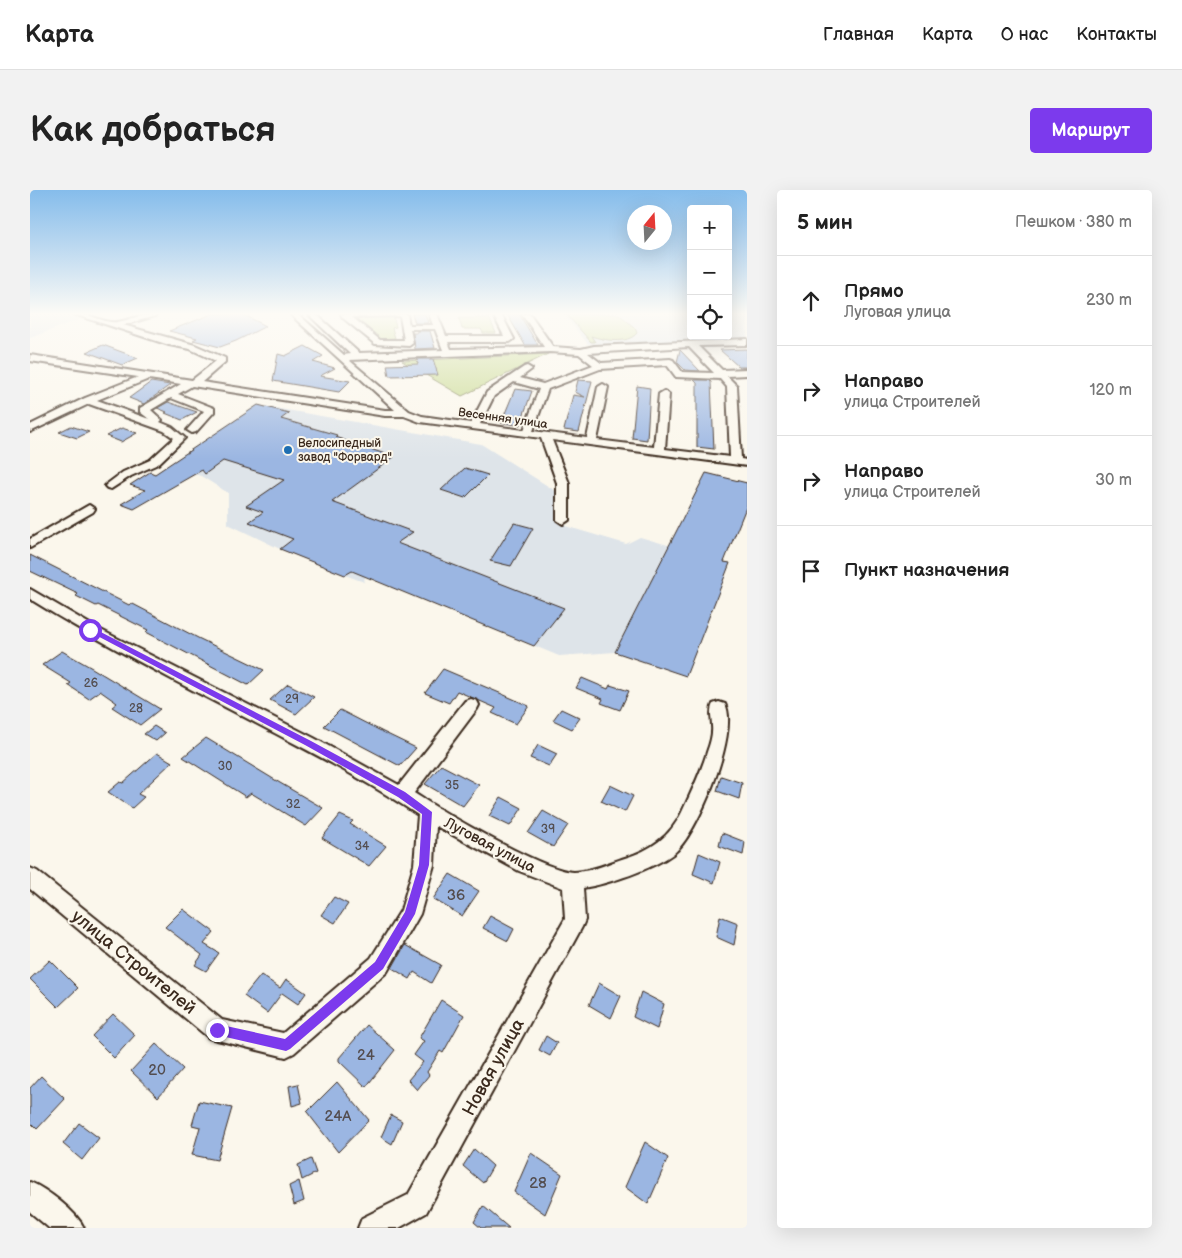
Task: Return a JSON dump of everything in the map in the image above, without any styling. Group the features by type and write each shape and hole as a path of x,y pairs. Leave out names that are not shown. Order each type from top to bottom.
{"street":[{"path":"56,362 385,414 405,414"},
{"path":"157,420 144,410 193,383 219,362"},
{"name":"Весенняя улица","path":"347,362 405,414 420,419 747,463"},
{"path":"594,362 599,366"},
{"path":"512,379 544,387 599,366 662,362"},
{"path":"670,362 679,375 689,382 722,374 747,372"},
{"path":"710,362 732,386 736,461"},
{"path":"474,426 490,394 527,369"},
{"path":"30,429 88,400 148,378"},
{"path":"529,429 544,387"},
{"path":"591,442 603,387"},
{"path":"659,451 664,394"},
{"path":"172,395 210,410 192,430"},
{"path":"88,400 168,429 180,438 154,462 127,474 111,486"},
{"path":"733,408 747,409"},
{"path":"545,436 563,483 563,520"},
{"path":"30,544 89,509"},
{"name":"Луговая улица","path":"30,593 98,634 257,716 402,795 427,812 554,878 573,881 608,873 653,857 668,847 689,818 716,752 721,728 719,708"},
{"path":"402,795 471,705"},
{"name":"улица Строителей","path":"30,877 217,1030 286,1045 379,966 410,914 424,865 427,812"},
{"name":"Новая улица","path":"372,1228 416,1204 575,920 573,881"},
{"path":"30,1195 70,1228"}],"shaded area":[{"path":"258,405 481,444 570,500 565,526 626,544 640,537 730,563 686,676 615,652 559,656 365,576 364,582 345,575 280,549 228,524 228,493 201,476 167,466"}],"green space":[{"path":"404,362 531,362 462,396"}],"building":[{"path":"115,362 128,362 122,365"},
{"path":"276,362 315,362 335,368 320,376 350,381 339,392 273,381"},
{"path":"418,362 434,362 438,375 389,376 387,365 418,364"},
{"path":"677,362 692,362 700,371 685,370"},
{"path":"734,362 747,362 747,367 739,367"},
{"path":"578,380 592,381 579,432 564,430 573,395 585,397 575,392"},
{"path":"694,380 709,380 711,382 714,449 697,447 697,383"},
{"path":"151,382 170,385 144,404 129,398"},
{"path":"637,386 650,388 647,440 632,438"},
{"path":"515,389 532,391 520,425 501,423"},
{"path":"168,402 197,412 182,420 157,408"},
{"path":"258,405 289,413 281,419 337,435 335,437 394,457 332,502 413,532 397,543 564,608 534,646 352,571 345,575 280,549 293,539 249,522 263,512 246,506 284,480 223,461 205,474 202,470 134,509 121,504 145,490 130,485 150,472 155,474"},
{"path":"71,426 89,432 77,438 59,432"},
{"path":"122,428 137,433 121,442 106,436"},
{"path":"465,468 488,475 465,498 441,490"},
{"path":"706,473 747,483 747,505 724,562 730,563 686,676 615,652"},
{"path":"514,523 533,528 511,566 490,561"},
{"path":"30,555 264,670 248,685 146,632 148,630 76,596 78,594 30,571"},
{"path":"62,651 160,709 140,725 112,707 117,703 100,691 89,699 68,685 71,683 42,665"},
{"path":"443,669 529,706 516,724 492,713 496,708 457,691 449,703 425,693"},
{"path":"582,678 608,689 610,685 629,691 620,710 601,703 603,699 576,688"},
{"path":"288,684 314,697 296,714 270,700"},
{"path":"561,709 580,718 572,729 553,720"},
{"path":"340,710 416,748 400,766 324,726"},
{"path":"154,726 165,733 156,741 144,734"},
{"path":"206,738 323,808 306,826 251,793 246,797 183,757"},
{"path":"538,745 557,754 549,766 530,758"},
{"path":"157,753 172,762 138,794 144,797 132,808 108,792 120,782 123,783"},
{"path":"441,765 479,785 463,806 425,784"},
{"path":"721,776 742,783 739,799 717,791"},
{"path":"610,785 633,796 625,812 601,801"},
{"path":"501,797 522,808 510,826 489,816"},
{"path":"543,811 568,825 553,847 528,833"},
{"path":"340,815 353,821 350,824 386,846 369,866 322,838"},
{"path":"722,833 745,842 743,855 719,846"},
{"path":"699,853 720,862 714,883 693,874"},
{"path":"450,874 479,891 462,916 433,899"},
{"path":"334,897 348,904 335,923 321,915"},
{"path":"183,909 214,932 204,944 219,953 206,971 195,965 202,955 165,927"},
{"path":"490,916 514,929 508,941 483,928"},
{"path":"720,916 738,923 734,945 716,937"},
{"path":"405,945 441,965 431,983 414,972 410,979 392,968"},
{"path":"50,960 78,988 58,1007 30,979"},
{"path":"261,975 280,988 286,979 306,993 298,1004 282,993 267,1013 244,996"},
{"path":"599,983 621,996 611,1018 589,1005"},
{"path":"641,992 664,1004 657,1029 633,1017"},
{"path":"441,1000 464,1015 443,1053 440,1051 427,1072 429,1075 417,1090 408,1080 423,1062 414,1055 424,1041 419,1038"},
{"path":"113,1014 135,1035 114,1058 92,1036"},
{"path":"367,1025 395,1050 366,1087 339,1061 339,1058"},
{"path":"546,1036 557,1043 550,1056 539,1050"},
{"path":"156,1044 183,1069 158,1097 131,1071"},
{"path":"41,1076 65,1099 37,1129 30,1122 30,1088"},
{"path":"337,1082 369,1120 338,1152 307,1112"},
{"path":"298,1084 302,1103 292,1106 289,1086"},
{"path":"199,1101 232,1108 217,1160 192,1155 200,1127 192,1125"},
{"path":"391,1115 402,1121 392,1144 381,1137"},
{"path":"79,1123 99,1138 82,1160 63,1144"},
{"path":"645,1142 668,1158 648,1204 625,1187"},
{"path":"474,1149 493,1166 483,1183 463,1166"},
{"path":"531,1153 562,1174 545,1214 514,1192"},
{"path":"311,1159 316,1173 302,1180 298,1165"},
{"path":"299,1181 304,1201 294,1205 289,1186"},
{"path":"483,1206 509,1228 481,1228 474,1222"}],"place":[{"name":"Велосипедный завод \"Форвард\"","path":"288,450"}],"route":[{"path":"90,630 308,743 402,795 427,812 424,865 410,914 379,966 286,1045 217,1030"}]}
